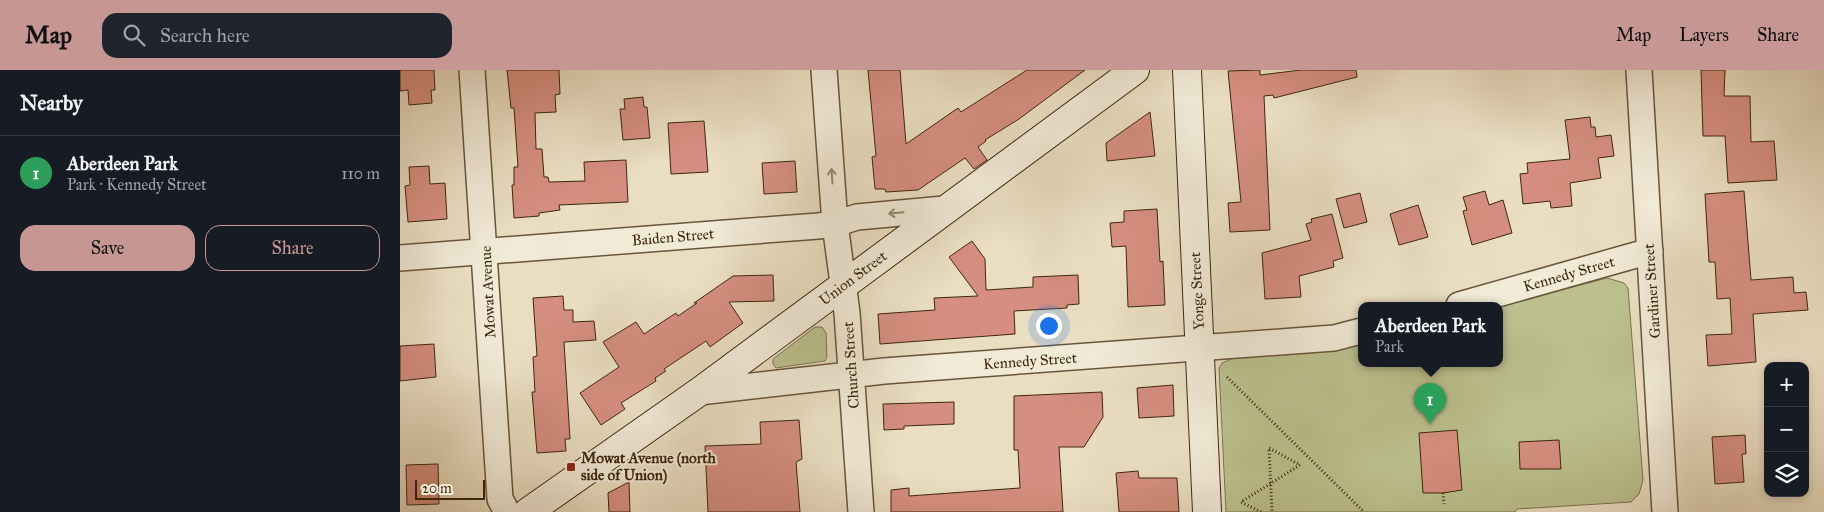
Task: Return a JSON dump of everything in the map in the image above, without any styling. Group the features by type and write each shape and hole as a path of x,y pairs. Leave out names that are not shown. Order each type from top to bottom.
{"main road":[{"name":"Union Street","path":"528,512 699,392 944,209 1135,70"},
{"name":"Yonge Street","path":"1187,70 1207,512"},
{"name":"Union Street","path":"547,512 569,483"}],"street":[{"name":"Mowat Avenue","path":"472,70 500,499 507,512"},
{"name":"Church Street","path":"824,70 835,224 852,375 861,512"},
{"name":"Gardiner Street","path":"1639,70 1666,512"},
{"name":"Baiden Street","path":"400,258 835,224 857,217 944,209"},
{"name":"Kennedy Street","path":"1470,302 1650,251"},
{"name":"Kennedy Street","path":"699,392 852,375 1334,338 1358,332"}],"path":[{"path":"1200,349 1364,512"},
{"path":"1261,512 1241,502 1271,483 1300,465 1269,448 1271,483 1272,512"},
{"path":"1443,493 1444,504"}],"green space":[{"path":"1607,278 1624,283 1628,288 1643,480 1639,494 1631,502 1517,509 1515,512 1226,512 1219,368 1222,363 1236,357 1358,340 1358,367 1503,367 1503,305"},
{"path":"815,327 822,327 826,333 827,357 825,361 776,368 773,364 773,359"}],"building":[{"path":"400,70 434,70 435,90 431,90 432,103 409,105 408,90 400,91"},
{"path":"507,70 559,70 560,94 555,95 556,112 535,113 536,149 542,149 544,177 548,177 549,182 585,181 584,162 626,160 628,202 559,205 560,210 539,213 539,216 514,218 512,185 514,185 514,167 518,167 514,108 511,108"},
{"path":"868,70 900,70 906,144 958,108 961,112 1027,70 1085,70 1019,119 985,140 978,147 987,160 974,169 965,158 918,190 886,192 885,189 875,189 872,157 876,156"},
{"path":"1260,70 1260,75 1301,70 1356,70 1357,77 1274,98 1273,95 1264,96 1270,230 1230,232 1228,203 1241,202 1228,71"},
{"path":"1701,70 1725,70 1724,96 1750,96 1751,142 1774,141 1777,180 1728,183 1725,136 1703,136"},
{"path":"643,97 644,107 647,107 650,138 623,140 620,109 625,109 624,99"},
{"path":"1150,112 1155,156 1107,161 1106,143"},
{"path":"1590,117 1591,127 1595,127 1596,137 1611,135 1614,156 1598,158 1601,178 1570,183 1572,206 1551,208 1550,201 1523,204 1520,174 1528,173 1527,163 1570,159 1565,120"},
{"path":"704,121 708,172 671,174 668,123"},
{"path":"795,161 797,192 764,194 762,163"},
{"path":"429,166 430,184 445,183 447,219 408,222 405,186 410,185 409,167"},
{"path":"1485,191 1489,205 1503,200 1512,233 1472,245 1463,211 1467,210 1463,197"},
{"path":"1744,191 1751,280 1793,277 1794,293 1806,292 1808,310 1753,314 1756,362 1708,366 1706,335 1732,334 1730,298 1717,299 1715,262 1709,262 1705,194"},
{"path":"1360,193 1367,222 1344,228 1336,199"},
{"path":"1418,205 1428,237 1399,245 1390,214"},
{"path":"1157,209 1160,262 1163,261 1165,305 1128,307 1126,246 1112,247 1110,223 1124,222 1124,211"},
{"path":"1332,214 1343,258 1333,261 1334,267 1299,276 1301,297 1265,299 1262,253 1311,240 1306,224 1312,222 1311,219"},
{"path":"972,241 985,259 986,290 1033,287 1033,277 1078,275 1079,304 1067,305 1067,308 1014,311 1015,334 880,344 878,314 935,310 934,298 978,296 949,257"},
{"path":"773,275 774,301 729,302 743,323 710,347 706,341 664,369 666,371 655,378 656,381 621,403 625,409 601,425 580,393 619,367 603,342 636,322 644,334 676,313 678,316 733,276"},
{"path":"563,296 564,310 573,310 573,322 594,321 596,340 564,342 570,439 565,439 566,451 537,453 532,392 535,392 533,357 537,356 533,298"},
{"path":"434,344 436,377 400,381 400,346"},
{"path":"1173,385 1174,416 1139,418 1137,388"},
{"path":"1102,392 1103,417 1084,447 1059,447 1063,512 891,512 891,490 909,488 909,496 1020,488 1018,450 1014,450 1014,396"},
{"path":"954,402 954,424 904,426 904,429 884,430 883,404"},
{"path":"799,420 802,459 796,462 800,512 708,512 705,446 761,444 760,422"},
{"path":"1457,430 1462,490 1443,493 1423,493 1419,433"},
{"path":"1745,435 1746,454 1742,454 1744,482 1715,484 1712,437"},
{"path":"1559,440 1561,469 1520,469 1519,442"},
{"path":"438,464 439,504 407,505 406,465"},
{"path":"1138,471 1139,478 1177,478 1179,512 1119,512 1116,473"},
{"path":"629,482 630,512 609,512 608,493"}],"place":[{"name":"Aberdeen Park","path":"1430,424"},
{"name":"Mowat Avenue (north side of Union)","path":"571,467"}]}
